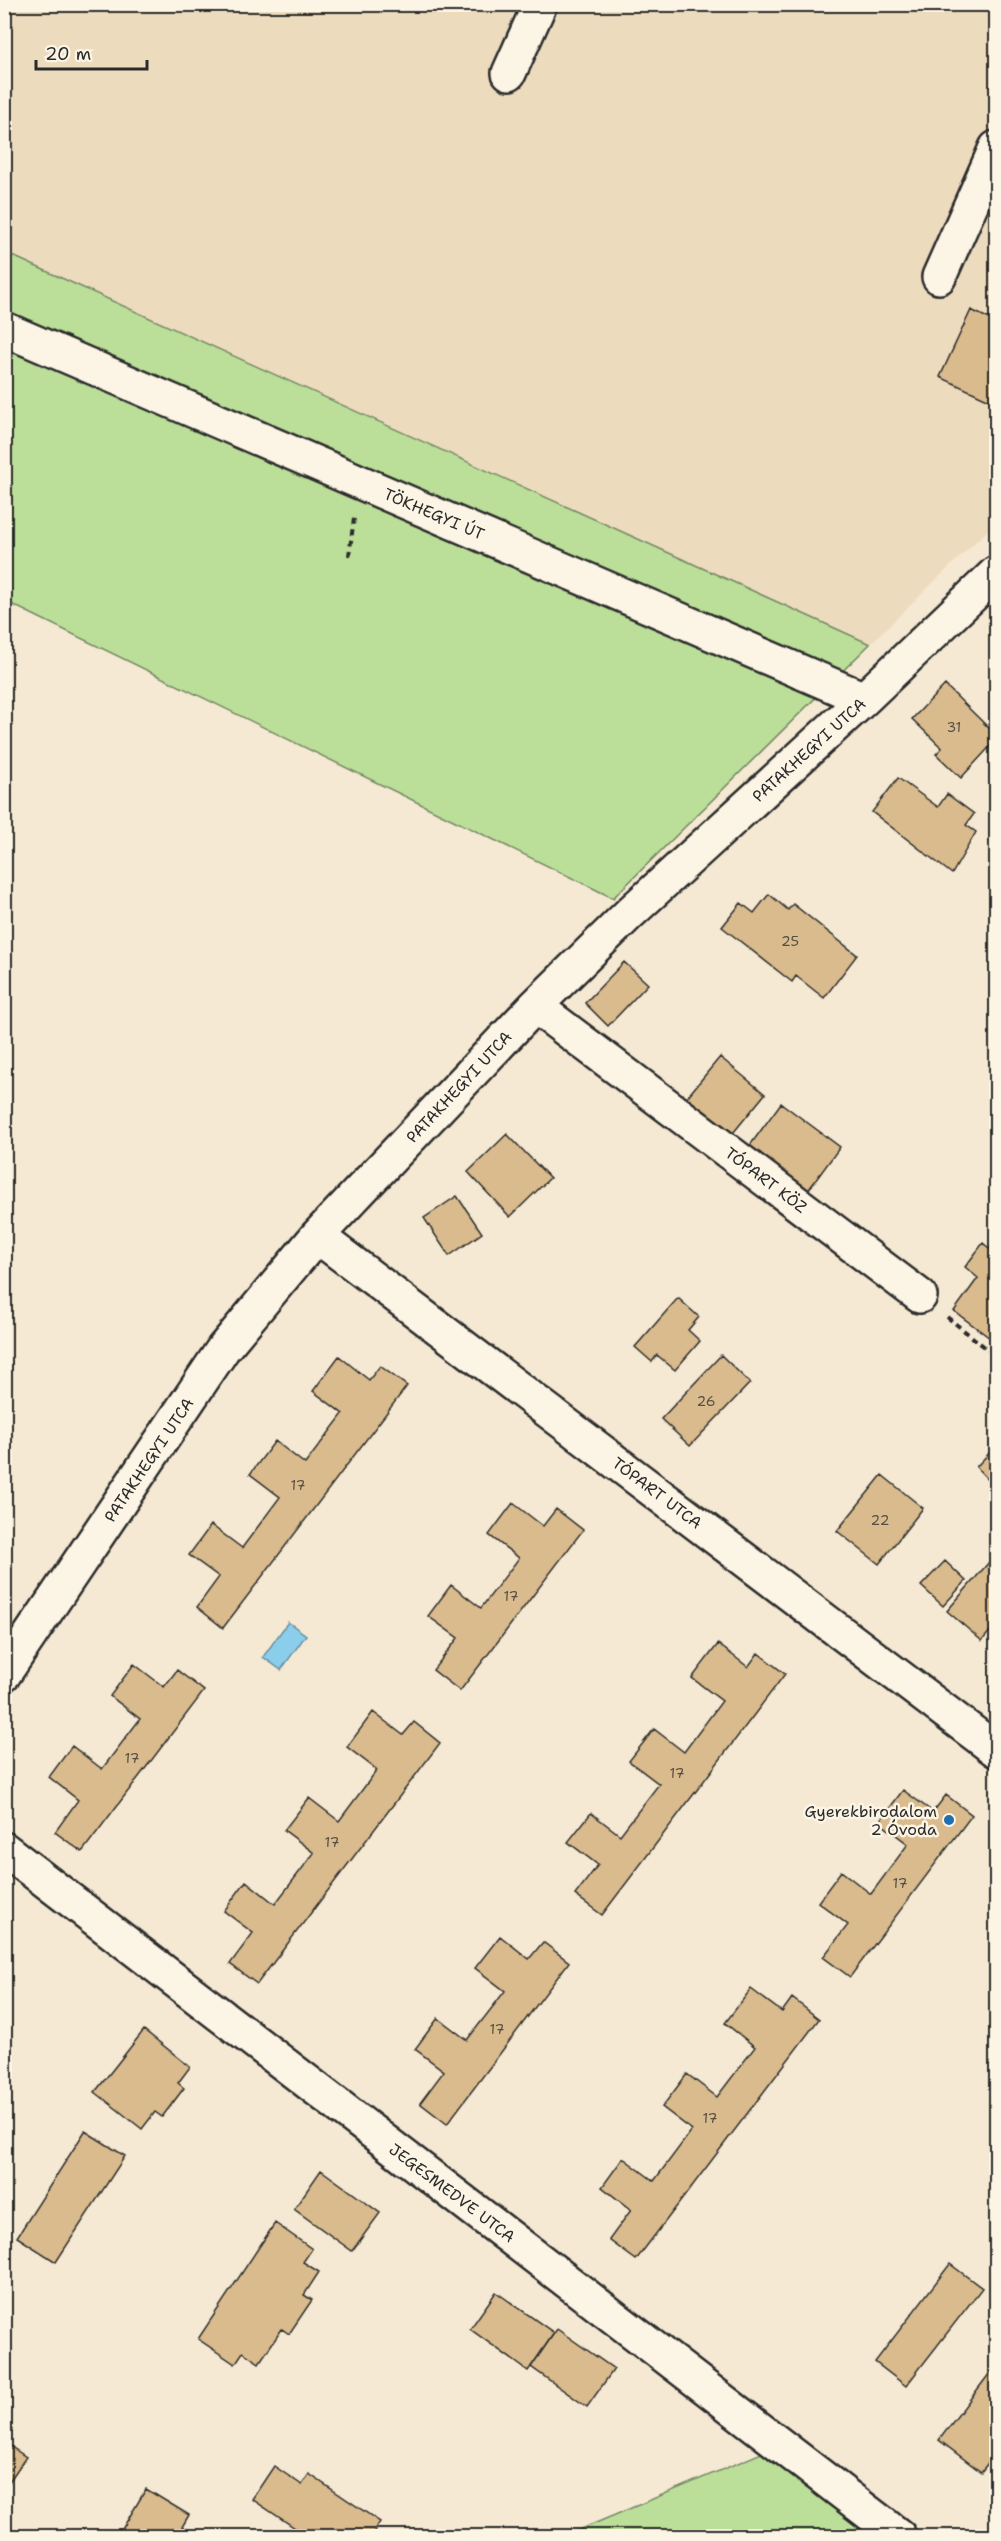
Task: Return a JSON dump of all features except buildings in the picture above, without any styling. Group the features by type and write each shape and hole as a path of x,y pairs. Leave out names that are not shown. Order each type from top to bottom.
{"street":[{"path":"509,73 540,4"},
{"path":"939,277 996,148"},
{"name":"TÖKHEGYI ÚT","path":"4,329 864,699"},
{"name":"PATAKHEGYI UTCA","path":"4,1674 223,1349 317,1236 536,1006 630,913 864,699 996,573"},
{"name":"TÓPART KÖZ","path":"536,1006 920,1296"},
{"name":"TÓPART UTCA","path":"317,1236 994,1744"},
{"name":"JEGESMEDVE UTCA","path":"4,1849 899,2536"}],"path":[{"path":"920,1296 996,1356"}],"shaded area":[{"path":"8,5 996,5 996,522 870,644 5,252 4,12"}],"green space":[{"path":"4,252 870,644 613,898 5,601"},
{"path":"771,2449 893,2536 565,2536"}],"water":[{"path":"288,1622 306,1635 281,1670 263,1657"}],"place":[{"name":"Gyerekbirodalom 2 Óvoda","path":"949,1820"}]}
